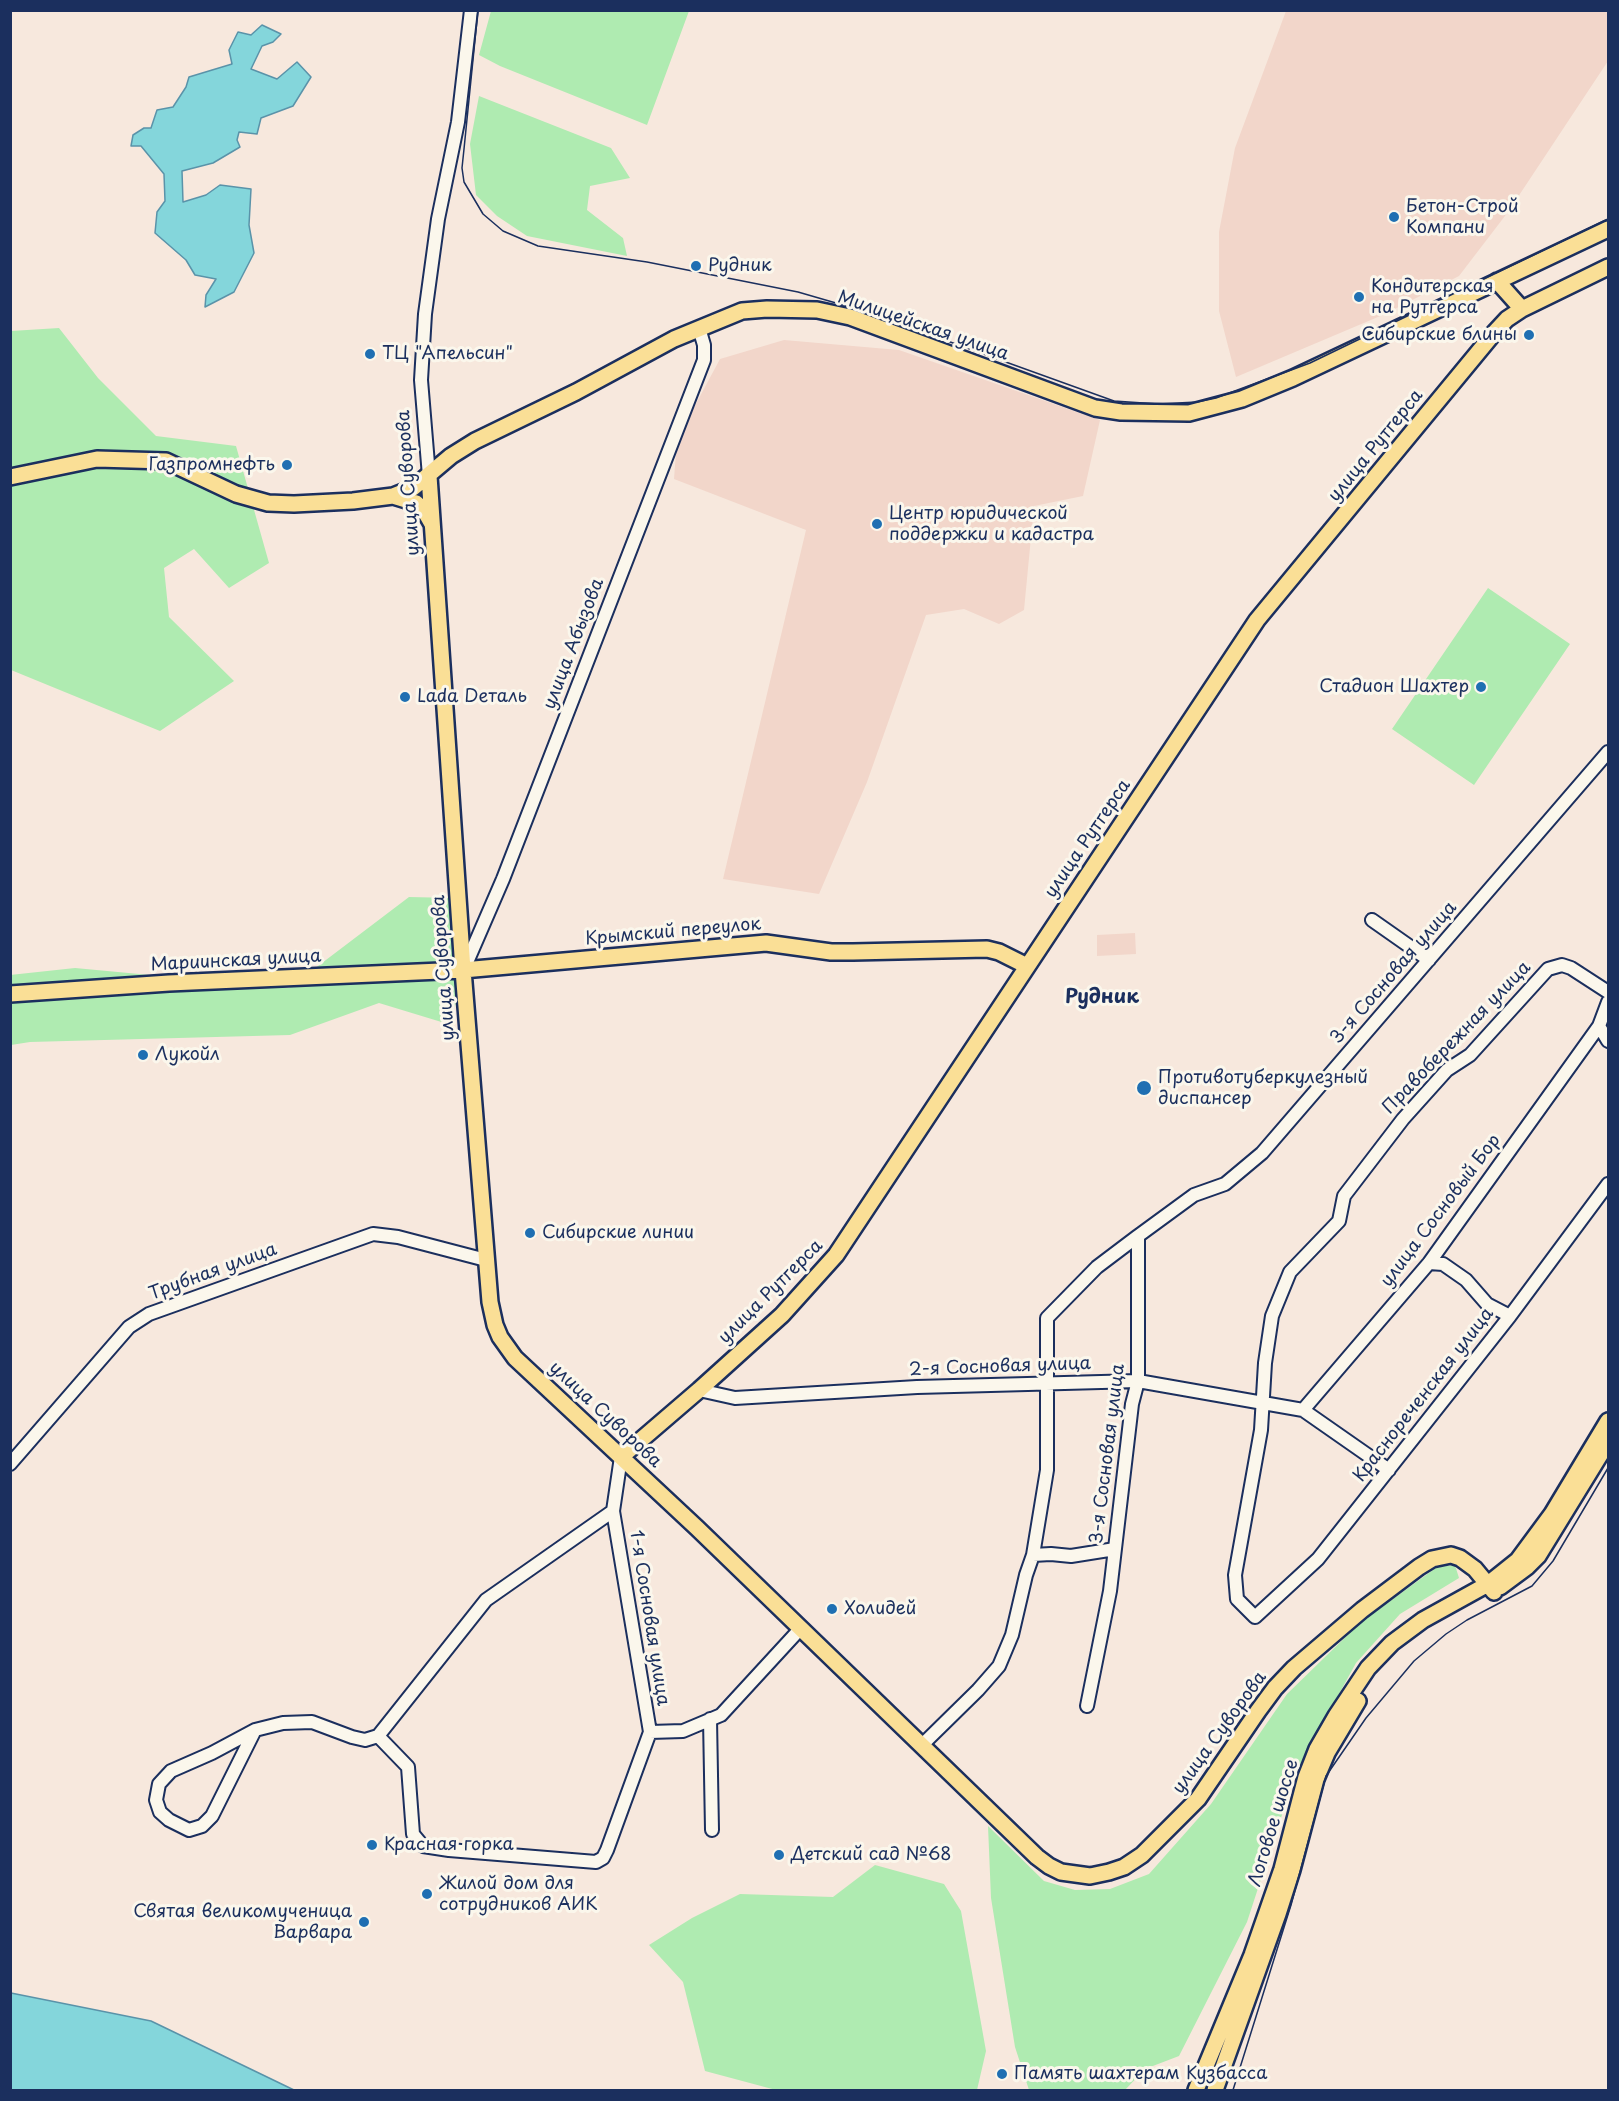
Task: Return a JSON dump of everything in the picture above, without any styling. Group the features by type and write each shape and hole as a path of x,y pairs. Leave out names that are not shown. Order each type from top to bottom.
{"main road":[{"path":"1522,309 1497,281 1608,229"},
{"name":"улица Рутгерса","path":"621,1457 782,1314 836,1256 1257,620 1494,333 1507,319 1522,309 1608,267"},
{"name":"Милицейская улица","path":"393,496 413,488 451,456 475,441 699,328 741,311 817,310 850,317 1095,408 1121,412 1189,413 1242,399 1293,378 1497,281"},
{"path":"10,477 97,459 166,461 236,494 268,503 306,504 393,496 416,503 424,510 432,524"},
{"name":"улица Суворова","path":"429,476 463,970 486,1260 492,1315 506,1348 1048,1866 1061,1872 1090,1876 1124,1867 1142,1855 1178,1820 1213,1779 1275,1688 1333,1634 1386,1591 1432,1559 1451,1555 1467,1563 1491,1588"},
{"name":"Крымский переулок","path":"463,970 766,943 831,952 987,949 1027,966"},
{"name":"Мариинская улица","path":"10,994 168,983 463,970"},
{"name":"Логовое шоссе","path":"1196,2091 1252,1955 1282,1869 1306,1777 1317,1749 1336,1716 1368,1668 1392,1643 1423,1620 1491,1588 1526,1551 1608,1421"},
{"name":"Логовое шоссе","path":"1215,2091 1278,1914 1316,1779 1327,1753 1367,1687 1401,1648 1438,1621 1527,1567 1538,1556 1608,1442"}],"street":[{"name":"улица Суворова","path":"429,476 422,380 425,314 438,219 458,122 471,10"},
{"name":"улица Абызова","path":"463,970 503,879 704,360 704,345 699,328"},
{"name":"3-я Сосновая улица","path":"1088,1706 1110,1591 1132,1404 1138,1381 1138,1236 1194,1195 1224,1184 1262,1153 1608,752"},
{"path":"1372,920 1430,960"},
{"name":"Правобережная улица","path":"1255,1617 1237,1599 1234,1575 1260,1440 1272,1316 1290,1272 1339,1221 1344,1196 1403,1119 1446,1070 1470,1055 1548,969 1562,965 1571,968 1608,992"},
{"name":"улица Сосновый Бор","path":"1303,1410 1429,1263 1599,1026 1608,1002"},
{"path":"1599,1026 1608,1041"},
{"name":"Краснореченская улица","path":"1255,1617 1318,1559 1510,1316 1608,1184"},
{"name":"Трубная улица","path":"10,1464 129,1327 148,1314 373,1234 398,1237 486,1260"},
{"path":"922,1745 999,1666 1012,1635 1033,1555 1047,1470 1047,1318 1097,1267 1138,1236"},
{"path":"1429,1263 1443,1264 1466,1280 1486,1304 1510,1316"},
{"name":"2-я Сосновая улица","path":"699,1390 735,1398 917,1387 1138,1381 1303,1410 1389,1470"},
{"name":"1-я Сосновая улица","path":"621,1457 613,1510 650,1732"},
{"path":"255,1730 212,1816 202,1826 189,1830 169,1820 160,1812 156,1800 159,1784 171,1771 212,1753 255,1730 283,1723 312,1722 365,1740 378,1736 486,1600 613,1510"},
{"path":"1033,1555 1071,1556 1115,1549"},
{"path":"378,1736 408,1767 413,1834 423,1846 596,1862 603,1858 607,1850 650,1732 683,1731 721,1715 801,1628"},
{"path":"710,1719 712,1830"}],"shaded area":[{"path":"1286,11 1608,11 1608,61 1508,212 1459,276 1385,314 1236,377 1219,311 1219,232 1235,148"},
{"path":"784,340 899,350 1100,420 1083,496 1034,506 1024,610 999,624 964,609 926,615 867,782 819,894 723,879 806,530 674,479 677,439 720,359"},
{"path":"1135,933 1136,954 1097,956 1097,935"}],"green space":[{"path":"491,10 689,11 647,125 500,66 479,55"},
{"path":"479,96 611,148 630,178 590,186 587,210 623,238 627,256 527,236 497,216 476,195 470,144"},
{"path":"59,328 98,378 156,436 236,446 269,563 229,588 194,549 164,568 169,617 234,681 160,731 11,670 11,331"},
{"name":"Стадион Шахтер","path":"1488,588 1570,644 1474,785 1392,729"},
{"path":"409,897 454,898 456,1003 448,1024 379,1003 290,1035 30,1042 11,1045 10,975 75,968 289,988"},
{"path":"1455,1565 1459,1578 1400,1614 1356,1663 1296,1772 1247,1922 1179,2056 1145,2069 1125,2090 1029,2090 1015,2047 991,1898 988,1826 1044,1881 1075,1890 1110,1889 1149,1874 1211,1804 1287,1694 1360,1623 1437,1567"},
{"path":"875,1865 944,1884 961,1911 986,2051 977,2090 776,2090 705,2071 683,1982 649,1945 692,1918 740,1894 833,1897"}],"water":[{"path":"262,25 281,34 273,42 262,46 251,69 277,79 297,62 311,77 293,106 261,118 257,134 239,132 237,140 240,147 213,163 182,171 183,202 206,195 220,185 251,189 249,225 254,253 234,292 205,307 206,295 216,279 195,275 186,260 155,233 157,212 165,201 164,174 141,146 131,146 133,135 144,128 151,128 157,110 173,107 186,87 189,77 232,64 229,50 238,32 251,35"},
{"path":"11,1993 151,2021 294,2090 11,2090"}],"tram line":[{"path":"478,10 462,168 464,182 483,214 503,231 538,246 647,262 798,292 867,312 1114,401 1158,404 1197,402 1216,398 1310,363 1608,219"},
{"path":"1233,2090 1291,1905 1326,1776 1366,1718 1414,1661 1467,1620 1532,1586 1553,1561 1608,1468"}],"place":[{"name":"Бетон-Строй Компани","path":"1394,217"},
{"name":"Рудник","path":"696,266"},
{"name":"Кондитерская на Рутгерса","path":"1359,297"},
{"name":"Сибирские блины","path":"1529,335"},
{"name":"ТЦ \"Апельсин\"","path":"370,354"},
{"name":"Газпромнефть","path":"287,465"},
{"name":"Центр юридической поддержки и кадастра","path":"877,524"},
{"name":"Стадион Шахтер","path":"1481,687"},
{"name":"Lada Dеталь","path":"405,697"},
{"name":"Лукойл","path":"143,1055"},
{"name":"Противотуберкулезный диспансер","path":"1144,1088"},
{"name":"Сибирские линии","path":"530,1233"},
{"name":"Холидей","path":"832,1609"},
{"name":"Красная горка","path":"372,1845"},
{"name":"Детский сад №68","path":"779,1855"},
{"name":"Жилой дом для сотрудников АИК","path":"427,1894"},
{"name":"Святая великомученица Варвара","path":"364,1922"},
{"name":"Память шахтерам Кузбасса","path":"1002,2074"}],"district":[{"name":"Рудник","path":"1102,997"}]}
